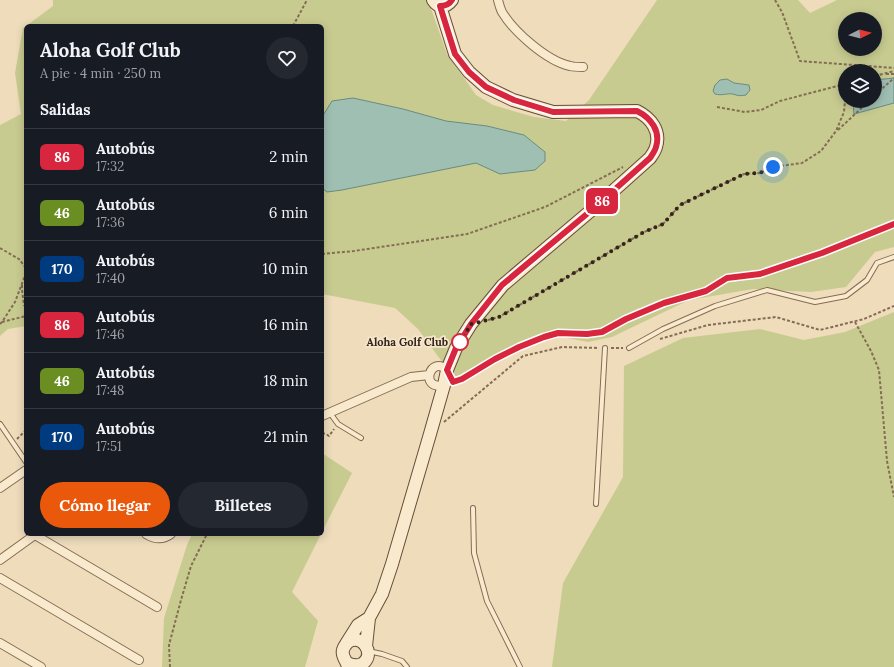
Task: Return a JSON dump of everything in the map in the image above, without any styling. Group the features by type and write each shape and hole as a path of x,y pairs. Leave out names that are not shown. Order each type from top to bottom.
{"street":[{"path":"436,3 444,6 452,0"},
{"path":"498,0 502,11 515,28 536,48 552,59 570,66 583,67"},
{"path":"370,618 358,625 343,650 343,657 347,665 363,665 367,658 370,618 382,594 392,564 444,385 447,370 456,348 471,324 502,285 594,208 650,158 656,148 657,137 654,126 644,114 637,111 553,112 514,100 486,87 469,72 455,54 436,3"},
{"path":"444,385 439,386 434,384 430,381 429,375 430,371 436,366 444,367 447,370"},
{"path":"326,414 411,377 429,375"},
{"path":"0,488 24,471"},
{"path":"0,560 32,536"},
{"path":"38,536 157,607"},
{"path":"151,536 163,539 169,536"},
{"path":"0,578 139,660"},
{"path":"346,644 352,640 357,640 362,642 367,649"},
{"path":"0,643 41,667"}],"lane":[{"path":"447,370 453,382 462,379 495,359 519,347 544,337 558,333 587,334 602,332 626,319 664,303 706,291 727,278 760,274 822,253 894,224"},
{"path":"629,348 663,329 715,306 767,290 815,302 846,296 867,280 877,262 894,257"},
{"path":"596,504 604,348"},
{"path":"326,414 338,424 361,438"},
{"path":"0,424 24,459"},
{"path":"473,508 474,552 488,601 520,667"},
{"path":"367,649 402,661 407,667"}],"path":[{"path":"294,24 307,0"},
{"path":"776,0 800,61 894,68"},
{"path":"882,75 894,73"},
{"path":"882,89 894,78"},
{"path":"717,107 745,112 761,110 780,101 838,86"},
{"path":"836,131 844,108"},
{"path":"471,324 499,317 644,232 663,224 680,205 744,174 760,173 773,167 802,163 821,151 836,131 861,108"},
{"path":"324,254 354,251 467,234 545,207 624,166"},
{"path":"0,248 19,259 24,265"},
{"path":"0,324 15,302 24,278"},
{"path":"22,283 24,306"},
{"path":"658,340 708,325 776,317 820,330 864,320 894,306"},
{"path":"2,322 24,316"},
{"path":"854,322 871,351 878,370 887,461 894,497"},
{"path":"430,434 523,356 562,347 629,348"},
{"path":"13,442 24,432"},
{"path":"170,667 169,645 181,600 191,566 206,536"}],"green space":[{"name":"Aloha Golf Club","path":"53,0 428,0 447,54 476,95 493,105 534,117 566,121 589,100 657,0 798,0 810,13 837,0 894,0 894,247 875,252 846,287 811,292 753,289 689,300 612,337 588,342 547,334 495,355 454,378 418,329 395,308 324,294 324,24 29,24 53,6"},
{"path":"24,27 24,326 8,329 0,336 0,125 21,114 15,73"},
{"path":"894,312 894,667 552,667 563,583 623,477 624,366 683,338 760,329 804,340 845,332"},
{"path":"324,454 352,473 324,528"},
{"path":"191,536 320,536 292,592 318,621 305,667 162,667 164,618"}],"shaded area":[{"path":"894,78 894,103 882,106 882,79"},
{"path":"727,79 734,83 749,85 750,90 743,96 715,94 713,91 715,85 720,80"},
{"path":"353,98 403,109 446,121 487,126 524,135 545,152 545,161 535,170 500,174 476,163 327,192 324,190 324,114 332,101"},
{"path":"854,108 876,108 854,114"}],"bus line":[{"name":"86","path":"452,0 448,4 440,6 455,54 469,72 486,87 514,100 553,112 637,111 644,114 650,120 654,126 657,137 656,148 650,158 594,208 502,285 471,324 456,348 447,370 453,382 462,379 495,359 519,347 544,337 558,333 587,334 602,332 626,319 664,303 706,291 727,278 760,274 822,253 894,224"}],"place":[{"name":"Aloha Golf Club","path":"460,342"}],"route":[{"path":"460,342 471,324 499,317 644,232 663,224 680,205 744,174 760,173 773,167"}]}
